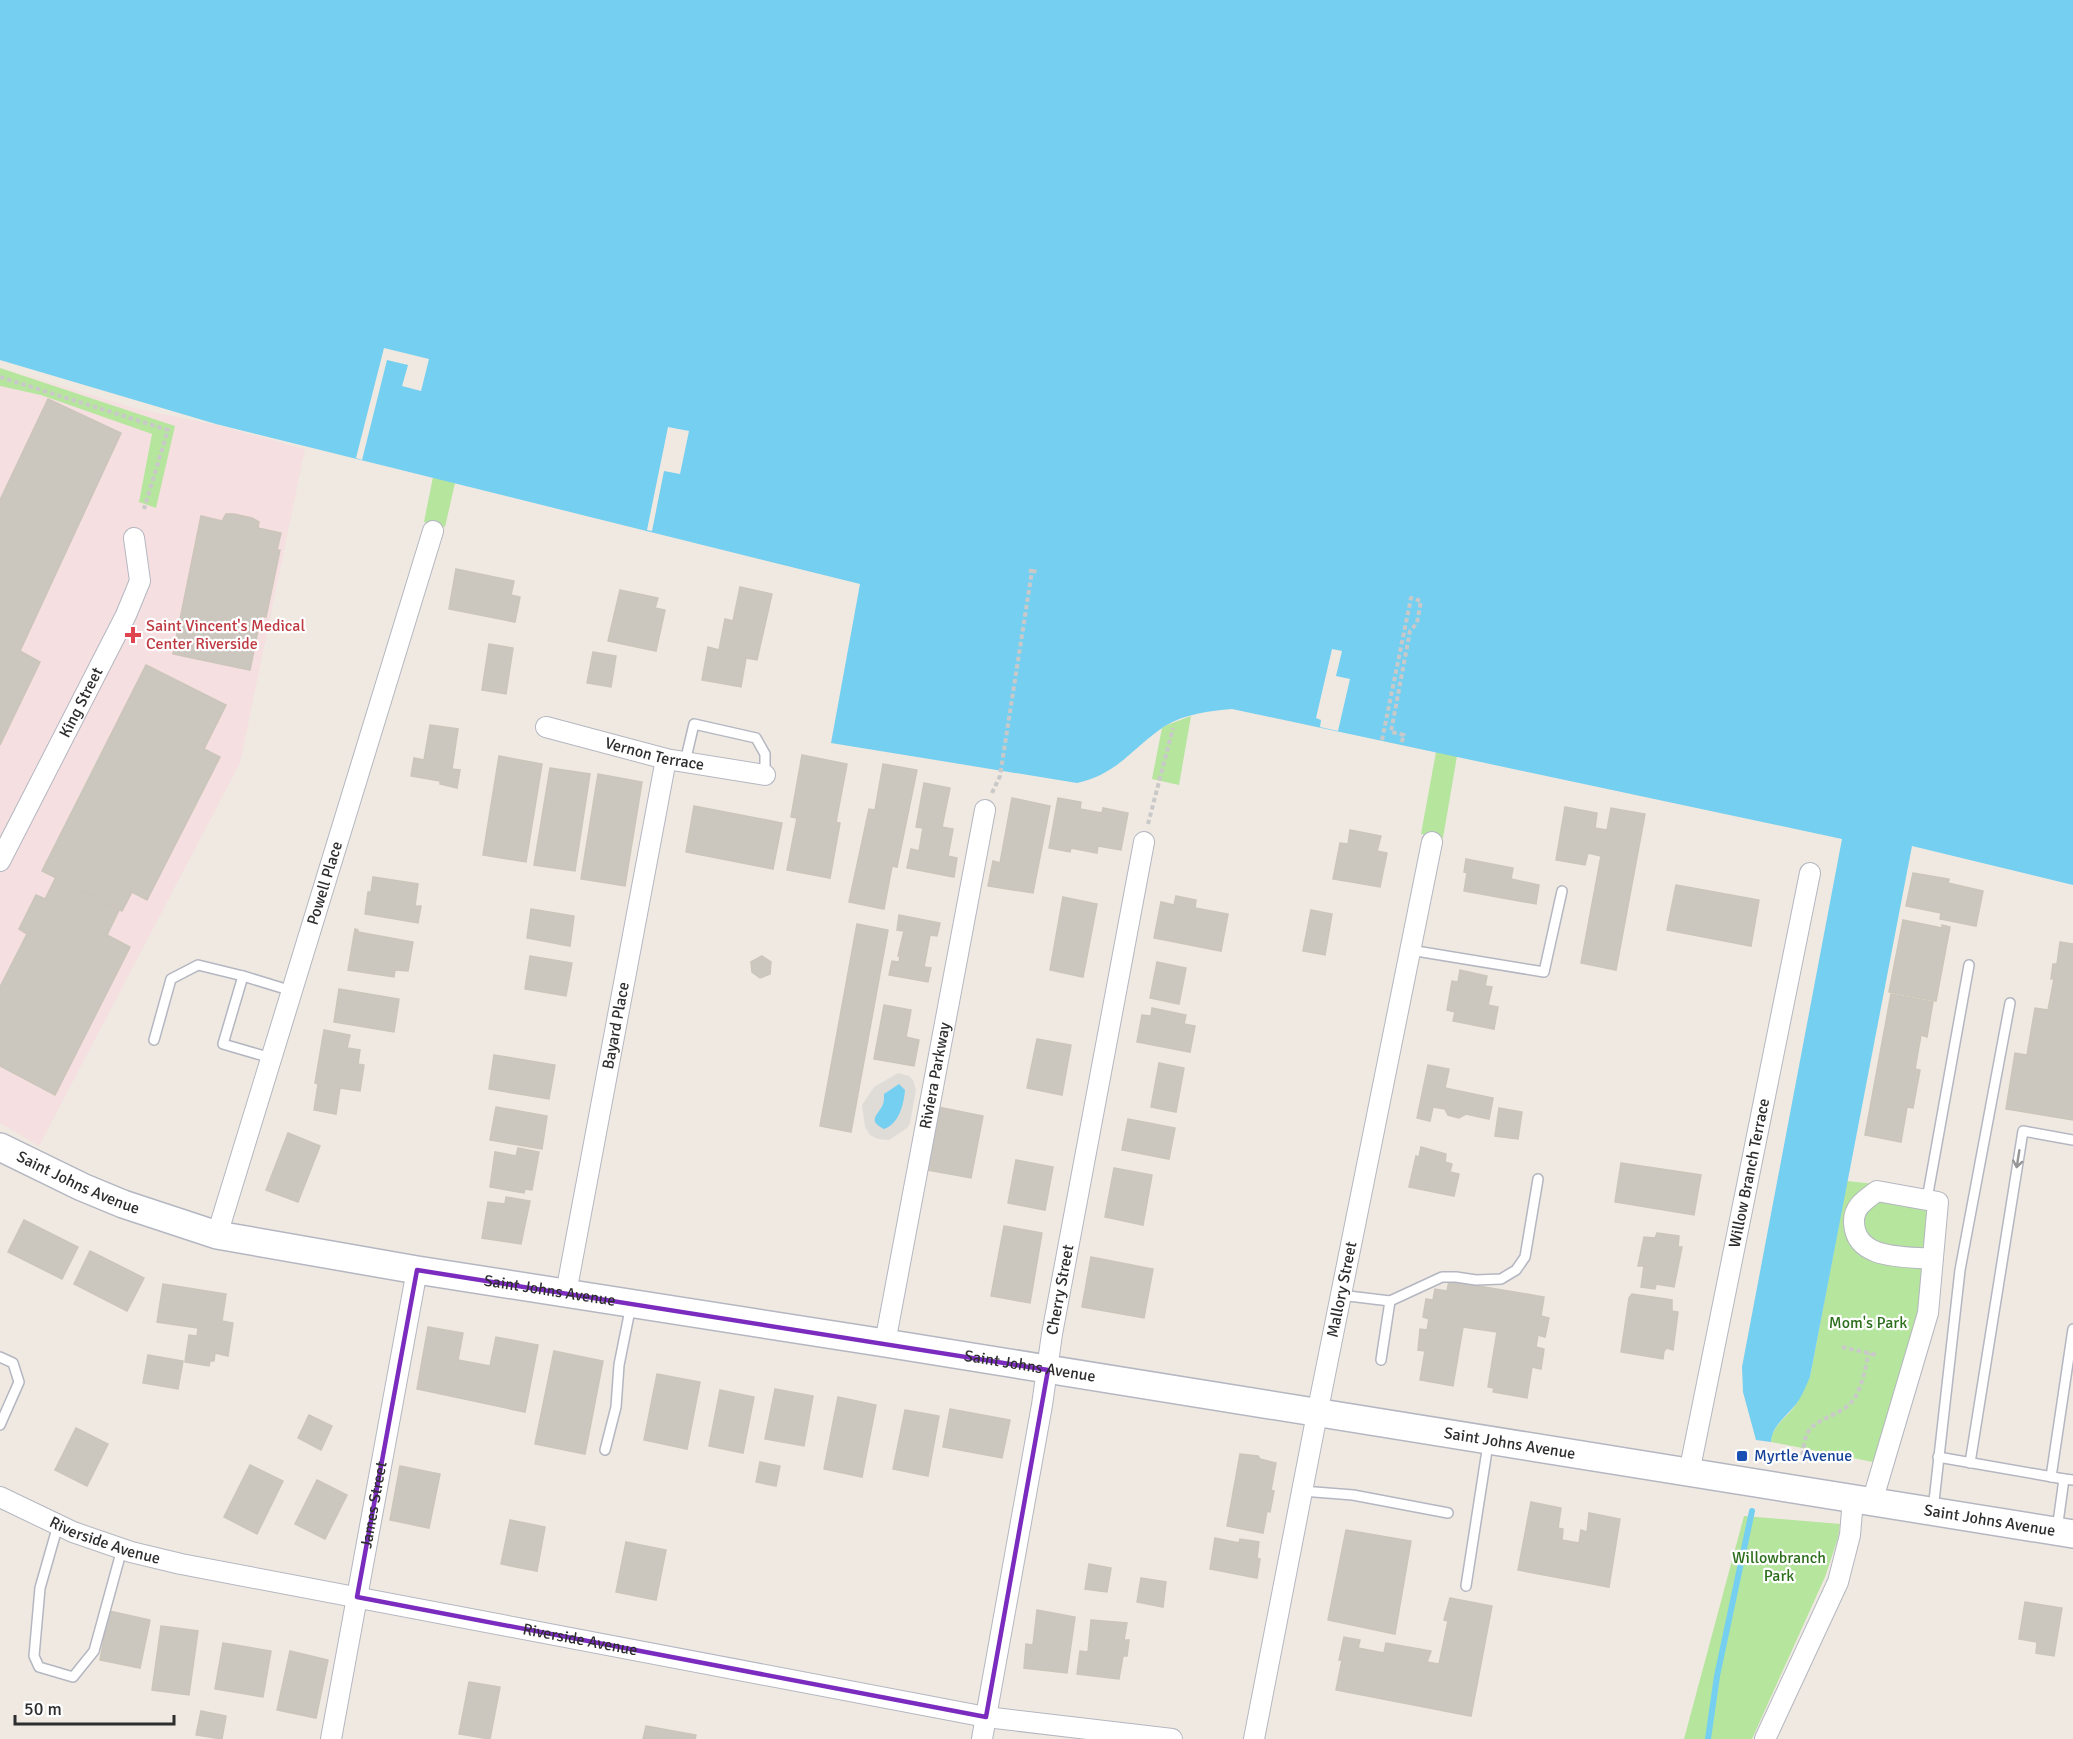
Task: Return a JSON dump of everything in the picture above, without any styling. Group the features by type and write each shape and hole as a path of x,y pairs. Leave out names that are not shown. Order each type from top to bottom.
{"main road":[{"name":"Saint Johns Avenue","path":"0,1147 123,1204 217,1236 417,1270 2065,1533"}],"street":[{"name":"Powell Place","path":"217,1236 433,531"},
{"name":"King Street","path":"0,861 126,615 140,581 134,538"},
{"name":"Vernon Terrace","path":"546,727 675,761 765,775"},
{"name":"Bayard Place","path":"566,1293 675,761"},
{"name":"Riviera Parkway","path":"885,1343 985,810"},
{"name":"Cherry Street","path":"982,1739 1048,1371 1054,1322 1144,842"},
{"name":"Mallory Street","path":"1254,1739 1340,1295 1432,842"},
{"name":"Willow Branch Terrace","path":"1689,1473 1810,873"},
{"path":"1765,1739 1838,1582 1850,1534 1928,1313 1934,1259 1938,1202 1877,1191 1859,1203 1854,1219 1855,1233 1868,1250 1887,1255 1934,1259"},
{"name":"James Street","path":"331,1739 417,1270"},
{"name":"Riverside Avenue","path":"0,1497 73,1532 122,1549 181,1564 986,1718 1172,1739"}],"lane":[{"path":"675,761 694,724 756,738 765,754 765,775"},
{"path":"1410,950 1544,972 1562,891"},
{"path":"154,1040 171,979 198,965 292,991"},
{"path":"1927,1200 1969,965"},
{"path":"243,976 223,1044 271,1058"},
{"path":"1932,1512 1960,1270 2010,1004"},
{"path":"1970,1462 2023,1131 2073,1140"},
{"path":"1340,1295 1390,1301 1442,1277 1456,1276 1476,1280 1501,1279 1516,1270 1525,1257 1538,1179"},
{"path":"1381,1359 1390,1301"},
{"path":"605,1450 616,1407 619,1365 631,1303"},
{"path":"2051,1477 2073,1329"},
{"path":"0,1357 13,1363 20,1383 0,1425"},
{"path":"1466,1586 1489,1441"},
{"path":"1938,1457 2068,1479 2065,1533"},
{"path":"1302,1491 1353,1495 1448,1513"},
{"path":"58,1525 40,1588 34,1656 39,1667 73,1677 94,1651 122,1549"}],"path":[{"path":"0,377 168,430 144,509"},
{"path":"1026,570 1039,572"},
{"path":"1000,776 1032,571"},
{"path":"1382,740 1411,598 1421,601 1417,623 1410,631 1391,732 1404,735 1401,744"},
{"path":"1144,842 1173,728"},
{"path":"1842,1347 1877,1355"},
{"path":"1802,1455 1808,1432 1814,1425 1836,1414 1853,1401 1860,1388 1869,1353"}],"highlighted area":[{"path":"417,1270 1048,1370 986,1717 357,1597"}],"shaded area":[{"name":"Saint Vincent's Medical Center Riverside","path":"0,367 137,409 217,425 305,449 240,763 39,1146 0,1123 0,386 41,395 152,434 139,501 155,508 175,426"},
{"path":"898,1073 909,1076 916,1090 910,1123 907,1128 889,1140 878,1139 870,1135 865,1127 862,1105 874,1087"}],"green space":[{"path":"0,368 175,426 156,508 139,502 152,434 41,395 0,386"},
{"path":"433,477 455,483 445,527 424,522"},
{"path":"1191,716 1179,785 1152,779 1162,728"},
{"path":"1436,752 1457,756 1443,838 1421,834"},
{"name":"Mom's Park","path":"1847,1181 1932,1190 1922,1257 1921,1292 1913,1337 1873,1462 1771,1442 1777,1426 1797,1403 1810,1377"},
{"name":"Willowbranch Park","path":"1744,1516 1840,1524 1838,1538 1825,1577 1752,1739 1684,1739"}],"water":[{"path":"0,0 2073,0 2073,885 1912,846 1810,1377 1797,1403 1774,1431 1771,1442 1756,1440 1743,1392 1742,1367 1842,839 1232,709 1197,714 1172,722 1153,734 1114,767 1091,779 1077,783 831,743 860,584 216,424 0,360"},
{"path":"899,1084 905,1090 902,1107 893,1123 884,1129 876,1123 875,1117 883,1103 884,1094"}],"pier":[{"path":"384,348 429,359 421,391 402,386 408,365 387,360 362,460 356,458"},
{"path":"668,427 689,431 680,474 664,471 652,531 647,530"},
{"path":"1332,649 1342,651 1336,676 1350,679 1338,731 1320,727 1321,720 1316,718"}],"building":[{"path":"48,399 121,433 20,651 40,662 0,745 0,500"},
{"path":"226,514 252,518 259,522 258,528 281,533 277,550 280,550 266,617 261,616 250,670 173,654 201,516 222,521"},
{"path":"456,569 514,581 511,595 520,597 515,622 449,609"},
{"path":"740,587 772,594 757,660 746,658 741,687 702,680 708,647 719,650 725,619 733,621"},
{"path":"620,590 658,598 655,608 665,610 656,651 608,641"},
{"path":"489,644 513,648 506,694 482,690"},
{"path":"593,652 616,656 611,687 587,683"},
{"path":"146,665 226,705 204,749 220,757 147,900 132,892 122,911 42,871"},
{"path":"430,725 458,729 452,769 460,770 457,788 440,784 440,781 411,776 414,758 424,760"},
{"path":"802,755 847,764 836,822 840,823 830,878 787,870 797,818 791,817"},
{"path":"499,756 542,764 526,862 483,855"},
{"path":"883,764 917,770 897,867 892,866 884,909 849,902 869,809 875,810"},
{"path":"550,768 590,774 575,871 534,865"},
{"path":"598,774 642,782 625,886 581,879"},
{"path":"924,783 950,788 942,827 953,829 948,856 957,858 954,877 907,868 911,849 919,851 923,828 916,827"},
{"path":"1012,798 1050,806 1033,893 988,886 993,861 1000,863"},
{"path":"1058,798 1081,802 1080,809 1102,813 1103,808 1128,813 1121,850 1098,846 1097,853 1071,848 1070,852 1049,848"},
{"path":"694,806 782,823 773,869 686,852"},
{"path":"1565,807 1597,813 1595,828 1607,830 1611,808 1645,814 1616,970 1581,963 1601,856 1588,853 1585,865 1556,860"},
{"path":"1350,830 1381,836 1377,851 1387,853 1380,887 1333,879 1340,843 1348,844"},
{"path":"1466,859 1513,868 1511,879 1539,885 1536,904 1464,891 1467,873 1464,872"},
{"path":"1913,873 1949,879 1948,883 1983,891 1976,926 1940,919 1941,913 1906,906"},
{"path":"56,877 119,910 107,935 130,947 55,1095 0,1066 0,987 27,934 19,929 36,895 45,899"},
{"path":"373,877 418,884 415,906 421,906 418,923 365,914"},
{"path":"1676,885 1759,900 1751,946 1667,930"},
{"path":"1176,896 1196,900 1195,908 1228,914 1221,951 1154,938 1161,902 1174,905"},
{"path":"1063,897 1097,904 1083,977 1050,970"},
{"path":"531,909 574,916 570,946 527,938"},
{"path":"1311,910 1332,914 1325,955 1303,951"},
{"path":"899,915 940,923 937,936 930,935 924,967 931,968 928,982 889,975 892,961 899,962 900,956 898,956 904,931 897,930"},
{"path":"1903,920 1942,928 1942,925 1950,927 1936,1001 1889,992"},
{"path":"857,924 888,930 851,1132 820,1126"},
{"path":"355,929 358,932 413,942 408,971 395,970 394,977 348,970"},
{"path":"2060,942 2073,944 2073,1120 2006,1109 2015,1053 2027,1055 2035,1008 2048,1010 2054,979 2051,979 2053,964 2057,964"},
{"path":"530,956 572,963 566,996 525,989"},
{"path":"762,956 771,962 770,974 760,978 752,972 751,962"},
{"path":"1157,962 1186,968 1179,1004 1150,998"},
{"path":"1460,970 1487,976 1485,986 1492,987 1488,1005 1498,1007 1494,1029 1453,1021 1455,1012 1447,1010 1452,981 1458,982"},
{"path":"339,989 399,999 394,1032 334,1022"},
{"path":"1891,994 1933,1002 1927,1037 1921,1035 1915,1069 1920,1070 1913,1108 1907,1107 1901,1142 1865,1135"},
{"path":"884,1005 911,1010 906,1037 919,1040 914,1066 874,1059"},
{"path":"1152,1008 1186,1015 1184,1024 1195,1026 1190,1052 1137,1042 1142,1015 1151,1016"},
{"path":"324,1030 350,1035 347,1048 360,1050 358,1064 364,1065 360,1091 340,1088 336,1114 314,1110 318,1084 315,1083"},
{"path":"1037,1039 1071,1045 1062,1095 1027,1088"},
{"path":"494,1055 555,1065 549,1099 489,1089"},
{"path":"1159,1063 1184,1068 1176,1112 1151,1107"},
{"path":"1428,1065 1449,1069 1445,1088 1493,1098 1489,1119 1466,1114 1459,1118 1448,1115 1445,1109 1433,1107 1430,1121 1417,1118"},
{"path":"496,1107 547,1116 542,1149 490,1140"},
{"path":"938,1107 983,1116 971,1178 927,1170"},
{"path":"1499,1108 1522,1112 1518,1139 1495,1136"},
{"path":"1128,1119 1175,1128 1169,1159 1122,1150"},
{"path":"288,1133 320,1146 298,1202 266,1190"},
{"path":"1421,1147 1446,1154 1445,1162 1452,1164 1450,1172 1459,1174 1454,1196 1409,1187 1416,1156 1419,1157"},
{"path":"518,1148 539,1152 532,1190 525,1189 524,1193 490,1187 495,1152 516,1156"},
{"path":"1016,1160 1053,1167 1045,1210 1008,1203"},
{"path":"1621,1163 1701,1175 1694,1215 1615,1202"},
{"path":"1114,1168 1152,1175 1143,1225 1105,1217"},
{"path":"506,1197 530,1201 521,1244 482,1238 488,1202 505,1204"},
{"path":"24,1220 78,1247 62,1279 8,1252"},
{"path":"1004,1226 1042,1233 1030,1303 991,1296"},
{"path":"1657,1233 1679,1236 1678,1247 1682,1247 1674,1287 1656,1284 1655,1289 1641,1287 1644,1266 1638,1266 1644,1237 1655,1238"},
{"path":"90,1251 144,1278 127,1311 74,1284"},
{"path":"1091,1257 1153,1269 1144,1318 1082,1307"},
{"path":"1449,1281 1544,1297 1541,1316 1549,1318 1545,1337 1538,1335 1536,1347 1544,1349 1541,1369 1532,1367 1527,1398 1493,1392 1494,1388 1488,1387 1497,1332 1463,1327 1453,1386 1420,1380 1425,1351 1418,1350 1420,1329 1427,1330 1429,1319 1423,1317 1426,1299 1433,1300 1435,1289 1447,1291"},
{"path":"163,1284 226,1294 222,1321 233,1323 228,1356 215,1353 214,1361 210,1361 209,1366 185,1362 189,1335 197,1336 198,1328 157,1322"},
{"path":"1632,1294 1672,1300 1672,1311 1678,1312 1673,1350 1667,1348 1663,1359 1621,1352 1629,1298"},
{"path":"428,1327 463,1333 458,1360 490,1366 496,1337 538,1345 525,1412 417,1389"},
{"path":"554,1351 603,1361 585,1454 535,1444"},
{"path":"148,1355 183,1361 178,1389 143,1383"},
{"path":"657,1374 700,1382 687,1449 644,1440"},
{"path":"775,1389 813,1396 804,1446 765,1439"},
{"path":"720,1390 754,1397 743,1453 709,1446"},
{"path":"838,1397 876,1405 862,1477 824,1469"},
{"path":"950,1409 1010,1420 1002,1458 943,1447"},
{"path":"905,1410 939,1416 928,1476 893,1469"},
{"path":"309,1415 332,1426 321,1450 298,1438"},
{"path":"76,1428 108,1444 87,1486 55,1470"},
{"path":"1240,1454 1258,1456 1260,1459 1276,1463 1271,1490 1274,1491 1263,1533 1227,1526"},
{"path":"760,1462 780,1466 776,1486 756,1482"},
{"path":"250,1465 283,1481 257,1534 224,1517"},
{"path":"400,1466 440,1474 429,1528 390,1520"},
{"path":"317,1480 347,1495 325,1539 295,1524"},
{"path":"1531,1502 1561,1508 1558,1528 1563,1529 1562,1540 1579,1543 1581,1530 1587,1532 1589,1513 1620,1519 1609,1587 1518,1570"},
{"path":"510,1520 545,1527 537,1571 501,1564"},
{"path":"1346,1530 1411,1541 1395,1634 1328,1620"},
{"path":"1215,1538 1239,1543 1240,1539 1259,1542 1257,1558 1260,1559 1257,1578 1210,1569"},
{"path":"626,1542 666,1550 656,1600 616,1592"},
{"path":"1089,1564 1111,1568 1107,1592 1085,1589"},
{"path":"1141,1578 1166,1582 1163,1607 1137,1602"},
{"path":"1450,1598 1492,1606 1471,1716 1336,1690 1344,1637 1360,1640 1358,1648 1384,1653 1386,1643 1431,1651 1427,1662 1439,1664 1448,1621 1444,1620"},
{"path":"2025,1602 2062,1608 2054,1656 2036,1653 2037,1642 2019,1639"},
{"path":"1037,1610 1075,1617 1067,1673 1024,1668 1026,1644 1033,1645"},
{"path":"109,1611 150,1620 140,1668 100,1660"},
{"path":"1091,1620 1127,1623 1124,1640 1129,1640 1127,1656 1123,1656 1119,1679 1077,1674 1080,1651 1088,1652"},
{"path":"161,1626 198,1631 189,1695 152,1690"},
{"path":"223,1643 271,1651 263,1697 215,1689"},
{"path":"290,1651 328,1660 316,1718 277,1710"},
{"path":"469,1682 500,1687 490,1739 459,1734"},
{"path":"201,1711 226,1716 222,1739 196,1735"},
{"path":"646,1726 696,1735 695,1739 643,1739"}],"waterway":[{"path":"1708,1739 1717,1676 1752,1511"}],"place":[{"name":"Saint Vincent's Medical Center Riverside","path":"133,635"},
{"name":"Myrtle Avenue","path":"1742,1456"}]}
